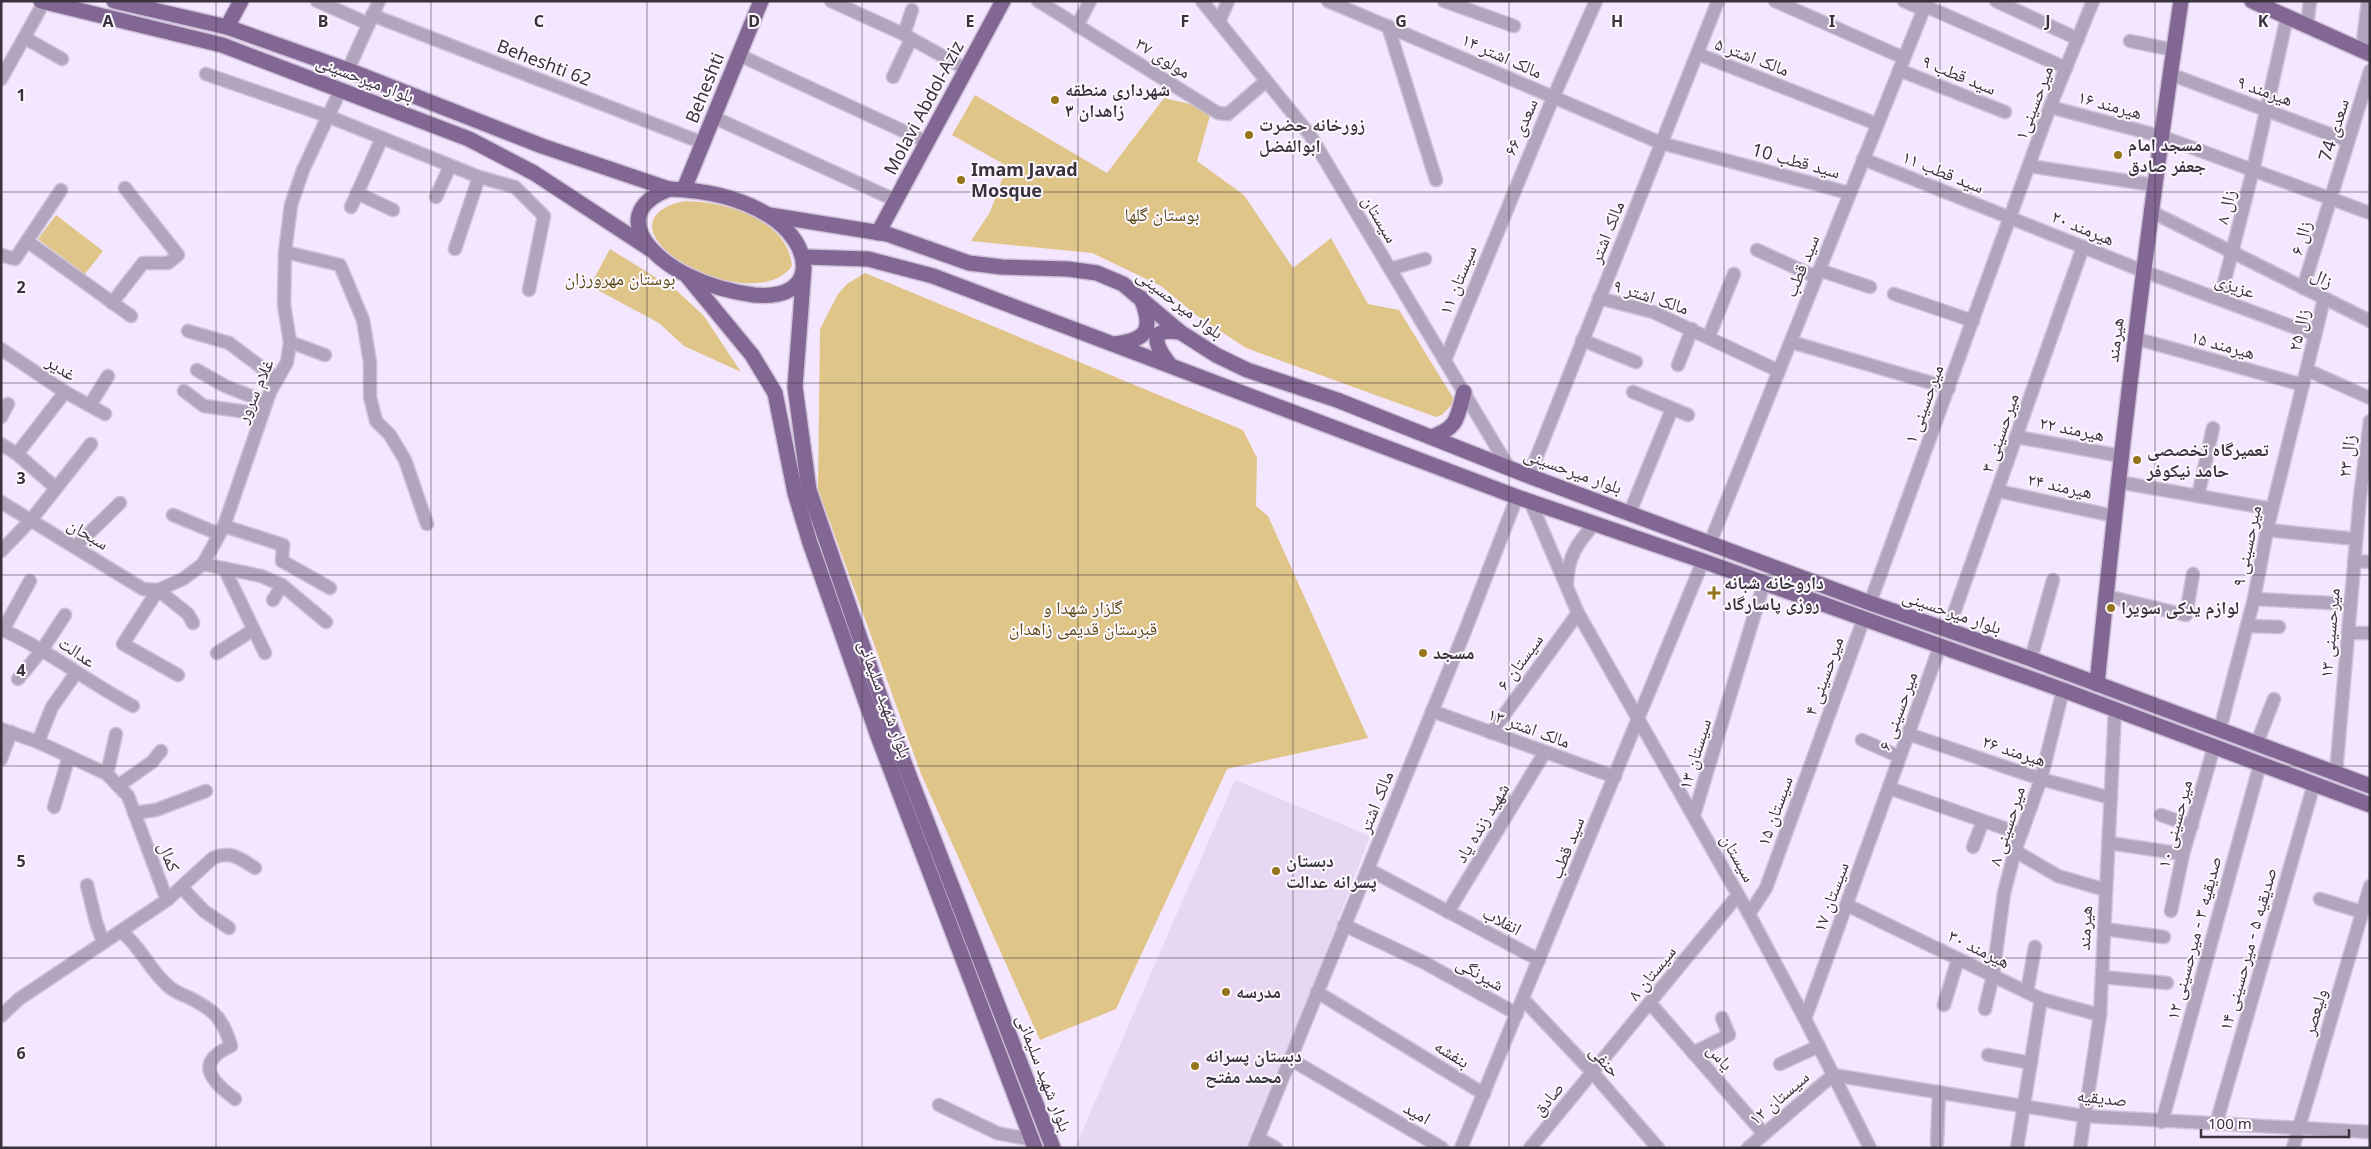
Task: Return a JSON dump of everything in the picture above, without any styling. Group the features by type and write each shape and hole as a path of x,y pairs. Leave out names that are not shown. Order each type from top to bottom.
{"main road":[{"name":"بلوار میرحسینی","path":"114,1 227,27 348,70 542,146 676,190 727,198 769,215 886,234 969,263 1097,273 1123,284 1140,296 1180,332 1216,355 1247,370 1337,400 1529,476 1630,512 1870,603 2031,659 2370,786"},
{"path":"227,27 241,1"},
{"name":"Beheshti","path":"676,190 703,143 761,1"},
{"name":"Molavi Abdol-Aziz","path":"878,233 1003,1"},
{"name":"هیرمند","path":"2097,684 2134,338 2160,136 2181,1"},
{"path":"2252,1 2366,52"},
{"name":"بلوار میرحسینی","path":"43,2 222,46 469,139 534,173 687,276"},
{"path":"650,250 638,230 639,212 652,198 676,190"},
{"path":"687,276 721,288 767,295 789,288 801,278 804,263 792,237 769,215"},
{"name":"بلوار میرحسینی","path":"804,263 868,259 890,263 933,276 1523,499 1703,560 1814,602 1864,618 2115,709 2370,805"},
{"name":"بلوار شهید سلیمانی","path":"804,263 795,387 809,490 893,734 1053,1148"},
{"name":"بلوار شهید سلیمانی","path":"687,276 752,355 775,393 795,493 810,543 879,740 1034,1144"},
{"path":"1114,344 1133,342 1141,338 1146,330 1148,322 1140,296"},
{"path":"1170,365 1158,350 1157,337 1161,332 1167,330 1180,332"},
{"path":"1431,438 1447,432 1455,424 1464,392"},
{"path":"1814,602 1821,584"},
{"path":"2192,738 2198,721"}],"street":[{"name":"Beheshti 62","path":"317,1 703,143"},
{"path":"348,70 379,1"},
{"path":"832,1 848,5 966,69"},
{"name":"مولوی ۳۷","path":"1038,1 1218,113 1228,114 1266,81"},
{"path":"1077,26 1090,1"},
{"name":"سیستان","path":"1202,1 1310,135 1509,468"},
{"path":"1219,22 1228,1"},
{"name":"مالک اشتر ۱۴","path":"1328,1 1662,144 1734,163"},
{"path":"1444,1 1514,26"},
{"name":"سعدی ۶۶","path":"1505,213 1596,1"},
{"name":"مالک اشتر","path":"1529,476 1718,1"},
{"path":"1775,1 1904,58"},
{"path":"1904,1 1925,6 2066,68"},
{"path":"1996,1 2078,39"},
{"name":"میرحسینی۱","path":"2011,218 2050,107 2093,1"},
{"path":"2307,26 2310,1"},
{"path":"2366,52 2368,1"},
{"path":"1,79 43,2"},
{"name":"سید قطب","path":"1710,543 1925,6"},
{"path":"893,76 907,37 912,10"},
{"name":"زال ۸","path":"2220,299 2253,170 2287,17"},
{"path":"1388,26 1436,180"},
{"path":"24,38 62,59"},
{"path":"2130,41 2174,50"},
{"name":"مالک اشتر ۵","path":"1698,54 1877,124"},
{"path":"739,55 927,142"},
{"name":"سید قطب ۹","path":"1899,70 2006,112"},
{"name":"سعدی 74","path":"2331,199 2348,141 2366,99 2370,71"},
{"path":"206,74 330,117 450,166 515,188 544,216 529,290"},
{"name":"هیرمند ۹","path":"2170,74 2348,141"},
{"name":"غلام سرور","path":"158,590 183,580 203,564 221,530 266,402 287,362 290,342 284,305 285,252 291,205 303,170 330,117 340,91"},
{"name":"هیرمند ۱۶","path":"2050,107 2160,136 2370,213"},
{"path":"713,117 896,200"},
{"path":"350,207 382,138"},
{"name":"سید قطب ۱۱","path":"1863,159 2011,218"},
{"name":"سید قطب 10","path":"1734,163 1849,193"},
{"path":"436,197 450,166"},
{"path":"2029,166 2154,185"},
{"path":"455,250 479,177"},
{"path":"112,303 143,263 168,263 178,255 125,188"},
{"path":"1,255 15,259 61,190"},
{"path":"357,193 393,210"},
{"name":"زال ۶","path":"2304,288 2331,199"},
{"name":"زال","path":"2150,211 2370,321"},
{"name":"سیستان ۱۱","path":"1445,360 1505,213"},
{"name":"هیرمند ۲۰","path":"2011,218 2143,271"},
{"name":"میرحسینی ۱","path":"1870,603 2011,218"},
{"path":"27,242 130,316"},
{"name":"میرحسینی ۳","path":"1948,630 2083,247"},
{"path":"1757,250 1817,274 1870,287"},
{"path":"285,252 340,265 363,320 370,362 370,397 376,421 390,435 405,460 427,524"},
{"path":"1390,269 1425,259"},
{"name":"عزیزی","path":"2143,271 2315,335"},
{"path":"1709,336 1734,274"},
{"path":"1894,294 1973,321"},
{"name":"مالک اشتر ۹","path":"1599,298 1653,312 1709,336 1779,371"},
{"name":"زال ۲۵","path":"2307,370 2324,298"},
{"path":"1678,365 1692,329"},
{"path":"188,331 229,343 277,379"},
{"name":"هیرمند ۱۵","path":"2134,338 2303,384"},
{"path":"1582,340 1636,362"},
{"path":"290,342 325,355"},
{"path":"1791,342 1949,388"},
{"name":"غدیر","path":"1,349 65,392 106,414"},
{"path":"197,370 225,386 266,402"},
{"path":"2307,370 2370,398"},
{"name":"میرحسینی ۹","path":"2220,729 2254,599 2267,530 2307,370"},
{"path":"90,405 108,376"},
{"path":"184,390 204,406 262,414"},
{"path":"16,454 65,392"},
{"path":"1633,392 1688,415"},
{"path":"1,417 8,404"},
{"path":"1630,512 1672,409"},
{"name":"زال ۲۳","path":"2365,498 2370,421"},
{"path":"2198,496 2213,428"},
{"name":"هیرمند ۲۲","path":"2017,437 2121,456"},
{"path":"1,444 16,454 56,488"},
{"path":"1,551 31,520 91,444"},
{"path":"2118,482 2272,510"},
{"name":"هیرمند ۲۴","path":"1998,491 2114,516"},
{"name":"میرحسینی ۱۳","path":"2336,773 2356,539 2365,498"},
{"name":"سیستان","path":"1523,499 1578,613 1749,914 1819,1046 1870,1148"},
{"name":"مالک اشتر","path":"1256,1143 1432,711 1523,499"},
{"name":"سبحان","path":"1,502 143,589 158,590"},
{"path":"75,547 120,503"},
{"path":"173,514 221,530 284,545 282,561 330,588"},
{"name":"سیستان","path":"1567,589 1571,555 1595,523"},
{"path":"2267,530 2356,539"},
{"name":"سید قطب","path":"1461,1148 1703,560"},
{"path":"2354,561 2370,562"},
{"path":"203,564 261,576 282,585 326,622"},
{"path":"224,568 265,653"},
{"path":"2106,596 2186,615 2193,574"},
{"path":"2031,659 2053,580"},
{"path":"2,630 30,581"},
{"name":"سیستان ۱۳","path":"1694,815 1764,583"},
{"path":"273,600 282,585"},
{"path":"178,675 123,644 158,590 188,614 193,623"},
{"path":"2254,599 2350,604"},
{"name":"سیستان ۶","path":"1491,732 1578,613"},
{"path":"18,679 42,650 65,615"},
{"name":"میرحسینی ۴","path":"1818,746 1864,618"},
{"path":"2247,626 2279,627"},
{"name":"عدالت","path":"2,630 42,650 76,673 133,706"},
{"path":"216,653 253,630"},
{"path":"2348,633 2370,633"},
{"name":"میرحسینی ۶","path":"1889,788 1940,646"},
{"path":"38,742 52,707 76,673"},
{"name":"میرحسینی ۸","path":"1985,1009 1993,975 2004,893 2015,851 2041,779 2063,690"},
{"path":"2257,743 2274,699"},
{"name":"هیرمند","path":"2080,1148 2100,1016 2115,709"},
{"name":"مالک اشتر ۱۳","path":"1432,711 1615,777"},
{"path":"1,759 6,731"},
{"name":"کمال","path":"6,731 38,742 107,774 128,796 167,900 19,999"},
{"path":"107,774 116,734"},
{"name":"هیرمند ۲۶","path":"1908,734 2041,779 2111,798"},
{"path":"1862,740 1900,757"},
{"name":"سیستان ۱۵","path":"1749,914 1766,888 1818,746"},
{"name":"میرحسینی ۱۰","path":"2171,911 2184,854 2214,747"},
{"path":"118,786 152,762 161,751"},
{"name":"شهید زنده یاد","path":"1448,912 1545,752"},
{"path":"54,807 69,756"},
{"name":"صدیقیه ۳ - میرحسینی ۱۲","path":"2162,1122 2260,764"},
{"name":"صدیقیه ۵ - میرحسینی ۱۴","path":"2216,1124 2314,784"},
{"path":"1889,788 2021,834"},
{"name":"سیستان ۱۷","path":"1805,1019 1889,788"},
{"path":"134,813 156,810 206,791"},
{"path":"2161,815 2192,826"},
{"path":"1973,847 1983,821"},
{"path":"2108,843 2184,854"},
{"path":"2015,851 2058,876 2106,890"},
{"path":"167,900 213,858 222,854 237,856 255,868"},
{"name":"انقلاب","path":"1368,869 1539,960"},
{"path":"87,886 103,942"},
{"name":"ولیعصر","path":"2293,1148 2370,886"},
{"path":"182,888 204,911 228,928"},
{"name":"سیستان ۸","path":"1593,1073 1738,895"},
{"path":"2320,899 2362,912"},
{"name":"هیرمند ۳۰","path":"1847,905 2027,992 2100,1016"},
{"name":"شیرنگی","path":"1344,925 1425,963 1517,1014"},
{"path":"2104,928 2164,937"},
{"path":"120,931 134,941 165,984 206,1006 226,1029 231,1046 215,1056 208,1069 216,1084 235,1099"},
{"path":"2027,992 2035,947"},
{"path":"1944,1005 1958,959"},
{"path":"2102,977 2167,984"},
{"name":"بنفشه","path":"1317,992 1484,1094"},
{"path":"2017,1148 2041,998"},
{"path":"1,1003 19,999"},
{"path":"1,1016 19,999"},
{"name":"حنفی","path":"1523,999 1593,1073 1658,1148"},
{"name":"یاس","path":"1650,1003 1764,1134"},
{"path":"1693,1053 1729,1035 1722,1018"},
{"path":"1780,1064 1819,1046"},
{"path":"1988,1055 2031,1063"},
{"name":"امید","path":"1290,1059 1442,1148"},
{"name":"صادق","path":"1530,1148 1593,1073"},
{"name":"صدیقیه","path":"1832,1075 2084,1116 2162,1122 2370,1132"},
{"name":"سیستان ۱۲","path":"1748,1148 1832,1075"},
{"path":"1937,1143 1940,1092"},
{"path":"939,1105 997,1133 1034,1144"},
{"path":"1256,1143 1276,1148"}],"shaded area":[{"path":"1235,780 1370,836 1315,980 1245,1148 1075,1148"}],"green space":[{"name":"بوستان گلها","path":"975,95 1107,173 1164,98 1212,109 1197,161 1244,195 1293,268 1331,238 1368,304 1399,310 1455,401 1442,415 1436,417 1246,348 1196,315 1161,286 1092,253 971,241 990,212 1007,166 952,135"},
{"path":"686,201 702,202 736,210 752,216 767,225 779,236 788,250 792,266 780,277 763,282 744,283 724,280 686,265 670,254 659,243 652,226 653,220 663,209"},
{"path":"56,215 103,251 85,274 38,239"},
{"name":"بوستان مهرورزان","path":"610,249 676,290 704,316 741,372 684,346 659,323 590,286"},
{"name":"گلزار شهدا و قبرستان قدیمی زاهدان","path":"865,273 1243,430 1257,458 1256,506 1268,516 1368,738 1227,769 1116,1009 1040,1040 921,774 818,489 820,329 838,294 847,284"}],"place":[{"name":"شهرداری منطقه ۳ زاهدان","path":"1055,100"},
{"name":"زورخانه حضرت ابوالفضل","path":"1249,135"},
{"name":"مسجد امام جعفر صادق","path":"2118,155"},
{"name":"Imam Javad Mosque","path":"961,180"},
{"name":"تعمیرگاه تخصصی حامد نیکوفر","path":"2137,460"},
{"name":"داروخانه شبانه روزی پاسارگاد","path":"1714,593"},
{"name":"لوازم یدکی سویرا","path":"2111,608"},
{"name":"مسجد","path":"1423,653"},
{"name":"دبستان پسرانه عدالت","path":"1276,871"},
{"name":"مدرسه","path":"1226,992"},
{"name":"دبستان پسرانه محمد مفتح","path":"1195,1066"}]}
